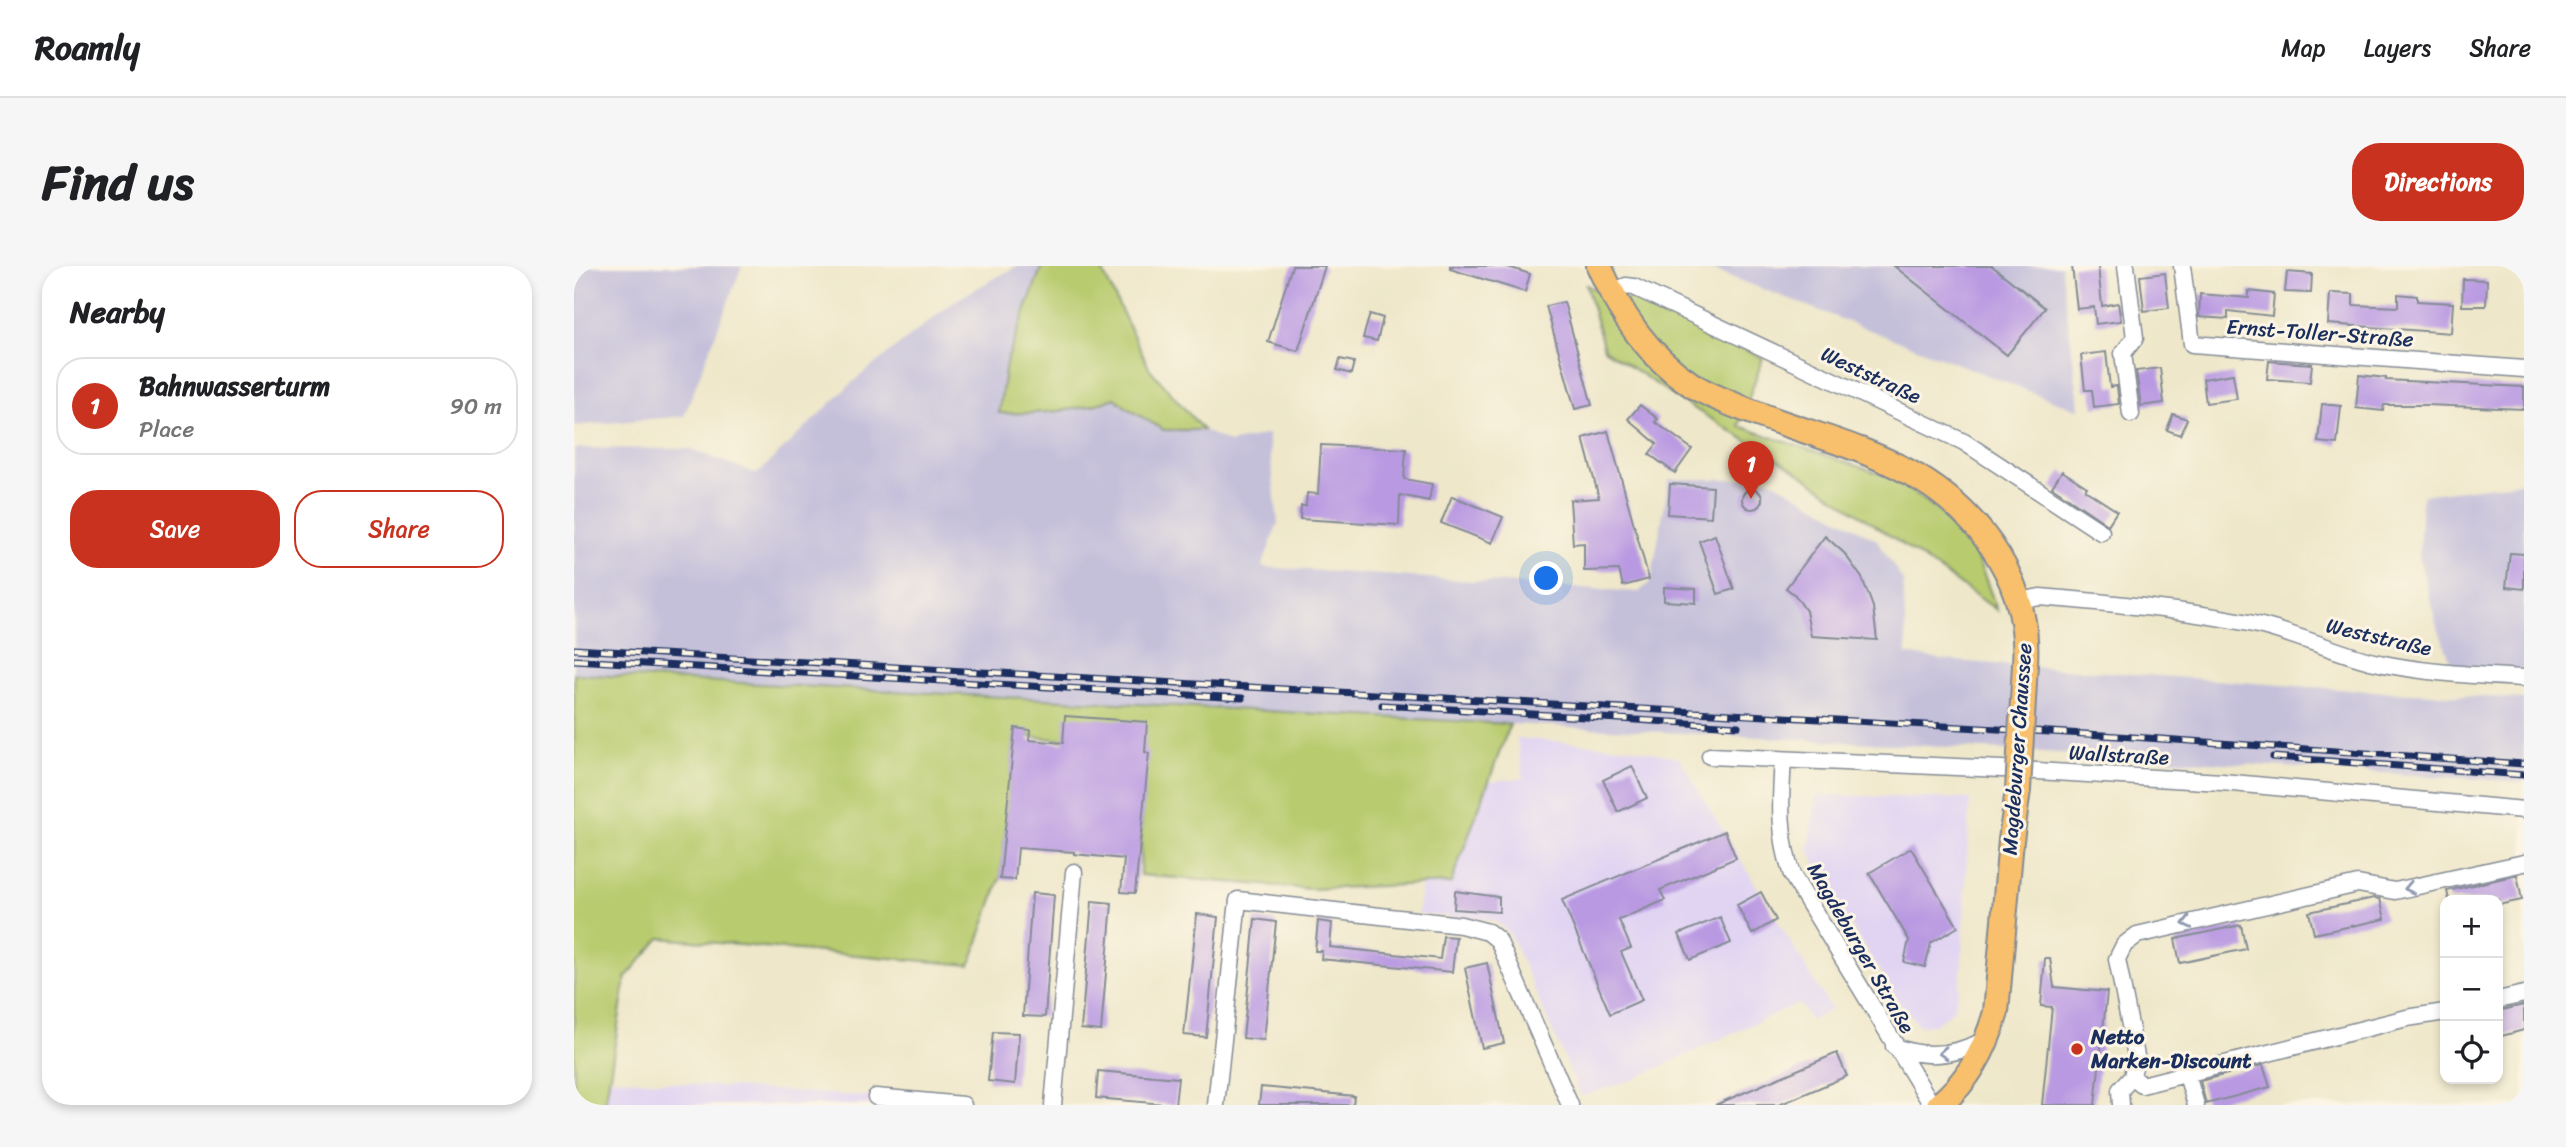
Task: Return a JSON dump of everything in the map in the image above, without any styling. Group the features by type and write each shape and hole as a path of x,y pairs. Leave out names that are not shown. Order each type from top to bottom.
{"main road":[{"name":"Magdeburger Chaussee","path":"1599,266 1611,293 1636,333 1651,351 1693,386 1729,404 1912,471 1942,491 1970,517 1985,537 2010,579 2019,601 2026,627 2025,664 2018,790 1999,989 1989,1037 1968,1074 1939,1105"}],"street":[{"path":"2126,266 2135,338 2123,353 2131,414"},
{"name":"Ernst-Toller-Straße","path":"2182,266 2192,344 2524,369"},
{"name":"Weststraße","path":"1611,293 1626,286 1634,287 1964,442 2101,532"},
{"name":"Weststraße","path":"2019,601 2036,597 2051,598 2223,618 2262,626 2332,650 2400,667 2438,673 2524,678"},
{"name":"Wallstraße","path":"1710,757 2001,769 2222,782 2524,810"},
{"name":"Magdeburger Straße","path":"1783,761 1782,835 1792,875 1932,1105"},
{"path":"2121,1105 2120,1090 2132,1077 2136,1056 2117,960 2124,944 2137,935 2358,884 2395,891 2524,863"},
{"path":"1053,1105 1074,872"},
{"path":"1216,1105 1238,900 1461,925 1488,932 1499,940 1570,1105"},
{"path":"2503,999 2524,994"},
{"path":"2132,1077 2142,1086 2407,1018 2440,1013"},
{"path":"1894,1046 1915,1053 1940,1055 1962,1050 1989,1037"},
{"path":"2187,1075 2196,1105"},
{"path":"876,1097 963,1105"}],"shaded area":[{"path":"574,266 742,266 684,416 574,426"},
{"path":"1017,266 1042,266 1006,363 1029,414 1099,405 1115,398 1164,430 1203,430 1230,443 1268,434 1278,523 1262,567 1639,592 1651,581 1669,479 1769,479 1877,540 1903,581 1907,654 1941,660 2337,689 2524,699 2524,782 2096,755 574,674 574,448 690,449 757,474 856,379 956,300"},
{"path":"1703,266 2061,266 2080,410 2057,402"},
{"path":"2524,482 2524,669 2452,665 2436,623 2419,557 2422,495"},
{"path":"1517,738 1632,748 1679,758 1831,1009 1811,1021 1798,1003 1634,1079 1581,1096 1509,932 1493,920 1418,914 1423,869 1460,784 1523,778"},
{"path":"1816,795 1970,799 1961,978 1954,1009 1934,1025 1918,1025 1897,999 1820,876 1809,849"},
{"path":"609,1078 870,1097 869,1105 605,1105"}],"green space":[{"path":"1042,266 1100,266 1149,368 1203,430 1164,430 1115,398 1058,411 999,413 1006,363"},
{"path":"1586,285 1622,302 1636,295 1763,358 1739,426 1884,475 1926,501 1951,523 1971,549 1982,569 1997,610 1795,470 1680,400 1604,349"},
{"path":"574,674 1510,724 1451,883 1311,889 1140,875 1144,748 1015,735 1001,876 970,965 660,938 626,977 605,1105 574,1105"}],"building":[{"path":"1292,266 1325,266 1298,351 1268,342"},
{"path":"1450,266 1505,266 1530,274 1525,292 1450,269"},
{"path":"1894,266 1992,266 2045,308 2007,355"},
{"path":"2072,266 2098,266 2102,306 2118,303 2121,321 2096,324 2094,307 2077,309"},
{"path":"2287,272 2312,274 2311,293 2285,292"},
{"path":"2165,273 2169,308 2144,311 2140,276"},
{"path":"2463,279 2487,280 2486,306 2462,306"},
{"path":"2249,291 2274,294 2272,316 2228,311 2228,319 2199,317 2200,294 2249,298"},
{"path":"2330,293 2353,294 2353,305 2398,307 2398,294 2417,296 2417,301 2453,303 2451,333 2328,324"},
{"path":"1564,302 1592,405 1575,409 1546,306"},
{"path":"1370,314 1383,318 1377,341 1363,338"},
{"path":"2106,352 2110,387 2117,386 2119,404 2094,407 2092,390 2085,390 2081,355"},
{"path":"1340,359 1354,362 1351,374 1337,370"},
{"path":"2269,361 2312,364 2310,382 2267,379"},
{"path":"2160,368 2164,403 2141,406 2136,371"},
{"path":"2233,374 2237,399 2206,403 2203,379"},
{"path":"2359,375 2386,380 2524,387 2524,409 2427,405 2384,405 2383,411 2356,408"},
{"path":"2322,404 2341,406 2337,444 2318,442"},
{"path":"1640,405 1658,419 1655,422 1692,449 1675,473 1649,454 1657,444 1628,419"},
{"path":"2173,414 2187,419 2180,435 2167,430"},
{"path":"1608,431 1649,579 1623,586 1619,570 1584,571 1584,543 1573,544 1570,500 1599,498 1583,438"},
{"path":"1321,445 1406,449 1404,479 1432,484 1429,501 1400,495 1399,525 1300,519 1301,506 1306,506 1307,493 1318,494"},
{"path":"2062,471 2117,511 2108,525 2052,487"},
{"path":"1670,484 1713,487 1711,517 1668,514"},
{"path":"1752,489 1759,492 1762,499 1759,506 1752,509 1745,506 1742,499 1745,492"},
{"path":"1452,496 1503,517 1492,543 1441,523"},
{"path":"1715,535 1734,589 1718,594 1699,541"},
{"path":"1825,536 1844,553 1862,578 1873,607 1877,640 1811,636 1806,611 1795,595 1786,588"},
{"path":"2510,553 2524,554 2524,589 2506,587"},
{"path":"1664,587 1696,589 1696,603 1664,601"},
{"path":"1065,716 1147,722 1145,752 1149,753 1135,893 1121,892 1124,859 1074,852 1018,848 1015,880 1000,879 1015,728 1030,730 1029,740 1063,743"},
{"path":"1632,766 1647,798 1618,812 1603,780"},
{"path":"1725,831 1736,858 1660,890 1665,900 1619,920 1631,948 1621,952 1642,1000 1610,1014 1562,900"},
{"path":"1911,848 1958,927 1931,943 1925,967 1904,962 1909,940 1869,873"},
{"path":"2517,875 2522,900 2503,904 2503,895 2448,895 2447,891"},
{"path":"1455,891 1499,897 1499,912 1454,909"},
{"path":"1761,892 1776,920 1752,934 1737,905"},
{"path":"1032,893 1054,895 1045,1017 1023,1016"},
{"path":"2380,899 2385,919 2314,934 2309,912"},
{"path":"1092,901 1112,903 1101,1031 1081,1029"},
{"path":"1197,914 1218,917 1206,1037 1184,1035"},
{"path":"1720,917 1731,943 1690,960 1679,934"},
{"path":"1255,919 1276,922 1264,1040 1243,1038"},
{"path":"1318,921 1332,923 1330,947 1440,959 1443,936 1456,937 1452,972 1321,959 1322,951 1315,951"},
{"path":"2241,925 2246,949 2180,963 2175,939"},
{"path":"2045,958 2050,958 2054,987 2107,992 2095,1105 2042,1105 2052,1007 2041,1006"},
{"path":"1487,963 1504,1043 1482,1048 1465,968"},
{"path":"2524,1005 2524,1030 2503,1036 2503,1010"},
{"path":"993,1032 1019,1033 1015,1084 988,1081"},
{"path":"1837,1053 1847,1076 1779,1105 1715,1105"},
{"path":"2263,1065 2270,1087 2206,1104 2200,1081"},
{"path":"1098,1071 1178,1078 1175,1105 1096,1098"},
{"path":"1261,1087 1354,1096 1353,1105 1259,1105"}],"railway":[{"path":"574,649 2103,735 2524,764"},
{"path":"574,660 1242,698"},
{"path":"1382,705 1738,726"},
{"path":"2273,757 2524,775"}],"place":[{"name":"Bahnwasserturm","path":"1751,499"},
{"name":"Netto Marken-Discount","path":"2077,1049"}]}
